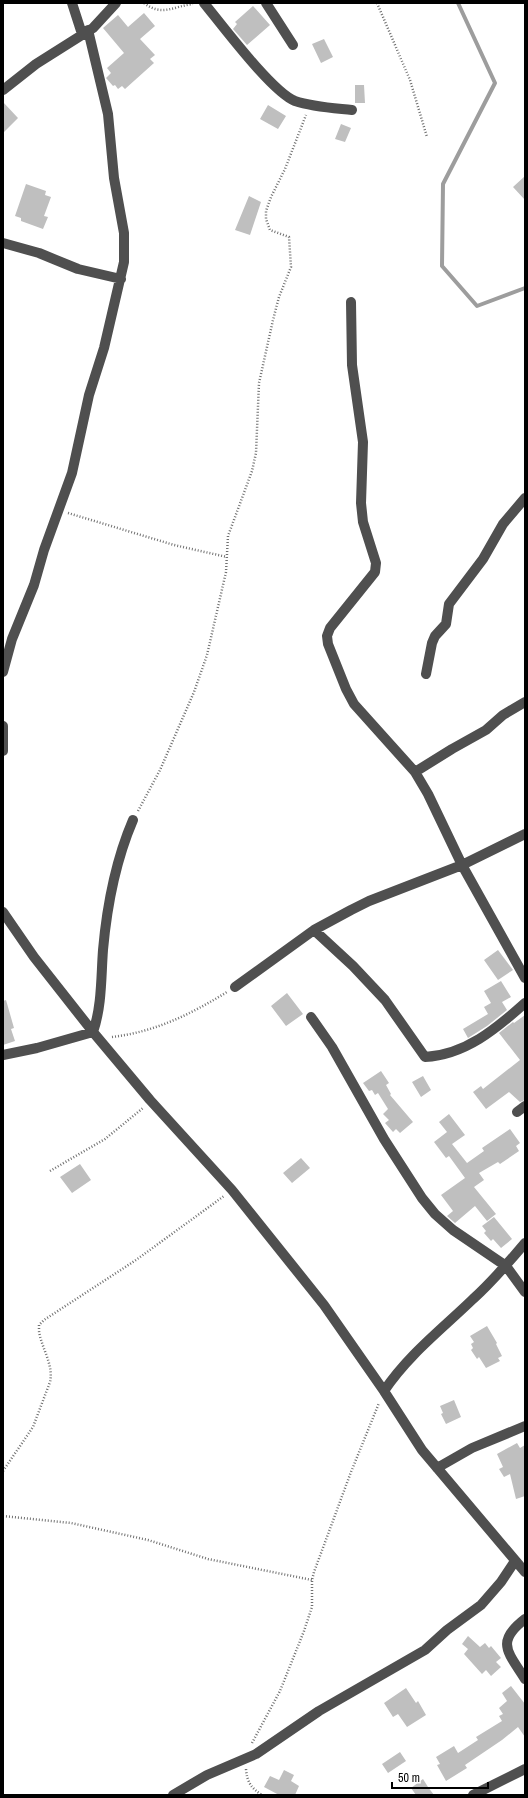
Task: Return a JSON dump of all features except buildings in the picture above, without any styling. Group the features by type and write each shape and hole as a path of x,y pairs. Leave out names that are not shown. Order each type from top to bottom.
{"street":[{"path":"3,672 12,639 34,585 58,510 67,489 77,454 89,395 104,348 121,279 125,244 114,178 108,114 85,32 72,3"},
{"path":"3,90 36,64 100,21 116,3"},
{"path":"266,3 293,45"},
{"path":"205,4 253,63 280,90 295,101 352,110"},
{"path":"3,243 39,253 78,270 121,279"},
{"path":"351,302 352,365 363,442 361,489 362,516 376,563 375,572 330,628 327,636 328,644 346,689 354,704 415,772 428,794 462,865 525,978"},
{"path":"426,674 432,643 435,636 446,624 449,604 483,560 503,524 525,498"},
{"path":"415,772 486,730 502,714 525,702"},
{"path":"3,726 3,751"},
{"path":"96,1035 106,923 112,882 122,846 133,820"},
{"path":"235,987 314,930 369,901 462,865 525,834"},
{"path":"3,912 34,957 96,1035 150,1100 232,1190 324,1305 384,1391 422,1450 525,1572"},
{"path":"314,930 353,966 385,1000 425,1057 447,1054 465,1048 493,1030 525,1003"},
{"path":"312,1017 332,1047 397,1159 422,1198 453,1230 506,1266 525,1292"},
{"path":"3,1055 96,1035"},
{"path":"525,1106 517,1112 525,1115"},
{"path":"384,1391 395,1374 412,1356 475,1298 506,1266 525,1243"},
{"path":"437,1468 472,1448 525,1426"},
{"path":"173,1795 207,1775 256,1754 332,1703 425,1650 447,1630 481,1605 501,1582 515,1561"},
{"path":"525,1619 509,1633 506,1642 508,1650 525,1679"},
{"path":"472,1795 525,1769"}],"path":[{"path":"144,3 155,9 164,10 170,10 188,5 205,4"},
{"path":"377,3 410,80 427,137"},
{"path":"133,820 160,770 203,670 215,624 227,557 228,536 252,472 256,453 258,430 257,396 273,320 279,297 291,267 290,239 285,234 270,230 266,219 266,211 271,196 285,170 311,104"},
{"path":"58,510 174,545 227,557"},
{"path":"96,1035 150,1030 175,1021 235,987"},
{"path":"50,1171 105,1139 135,1116 150,1100"},
{"path":"3,1470 33,1427 50,1382 50,1367 39,1331 40,1325 44,1320 136,1260 232,1190"},
{"path":"262,1795 252,1788 247,1780 246,1758 266,1716 280,1692 304,1631 313,1601 312,1580 351,1472 384,1391"},
{"path":"3,1516 71,1523 148,1540 208,1559 264,1569 312,1580"}],"waterway":[{"path":"458,3 495,83 443,184 442,266 477,306 525,288"}]}
